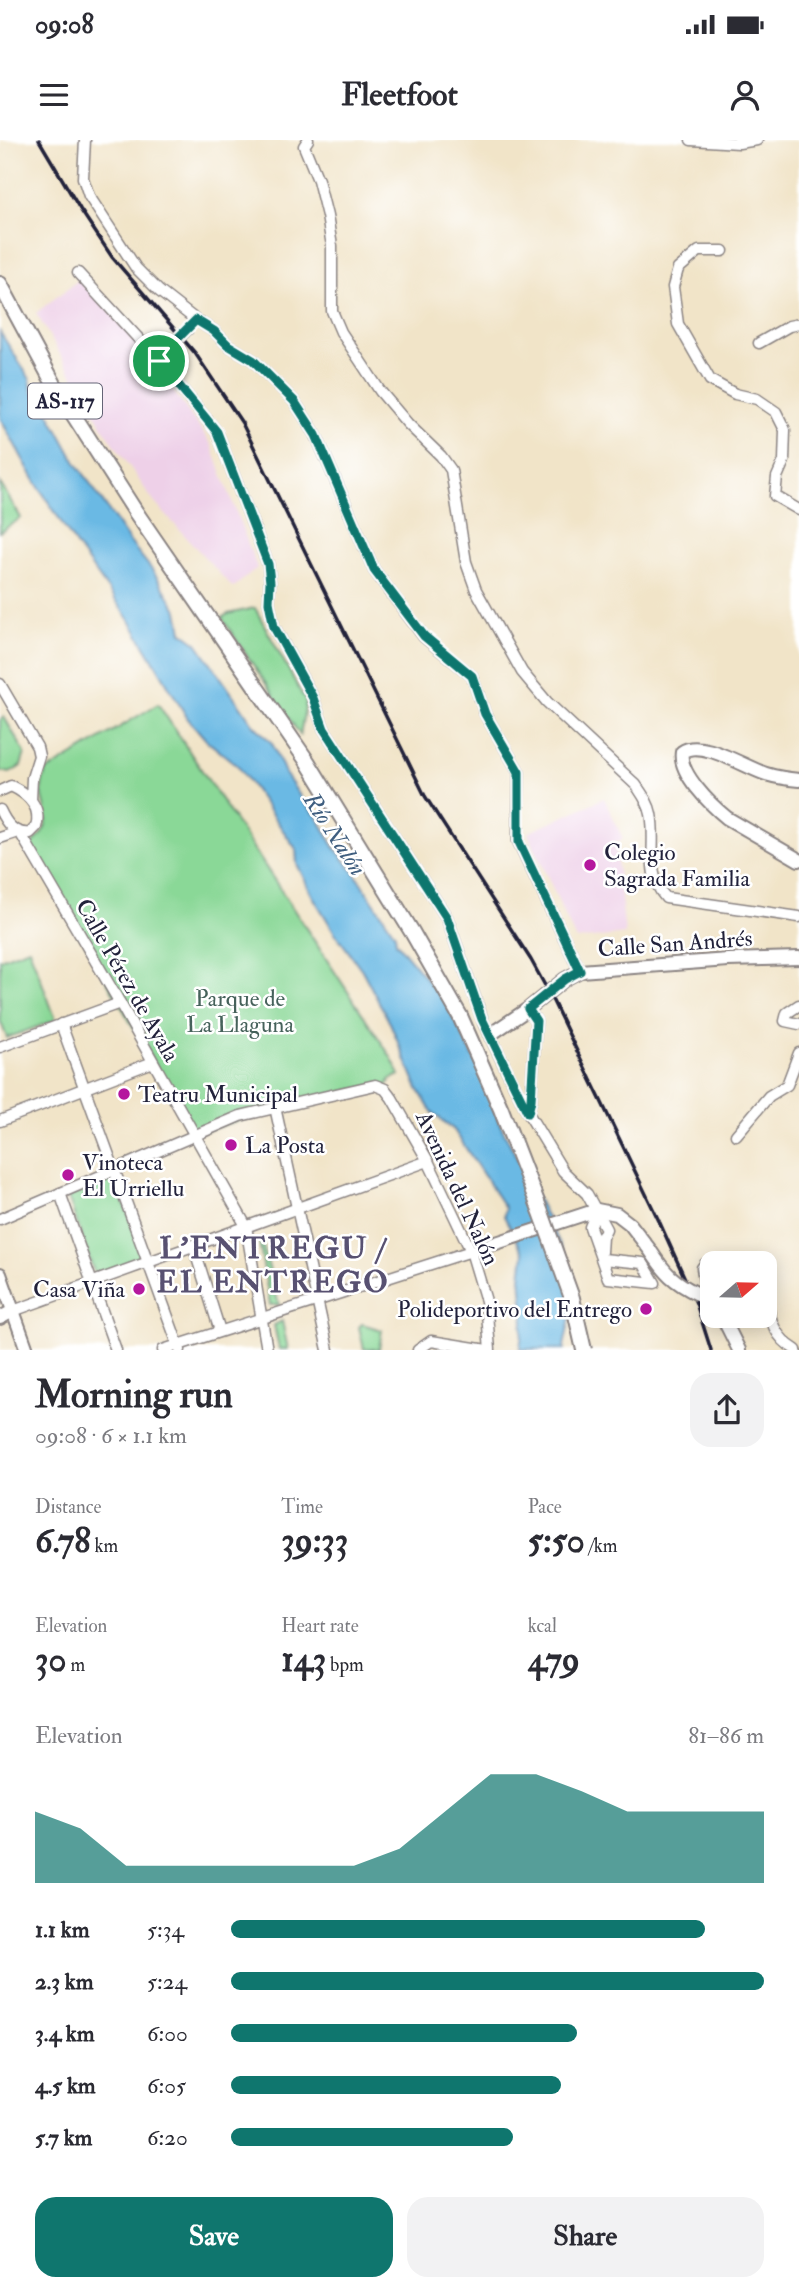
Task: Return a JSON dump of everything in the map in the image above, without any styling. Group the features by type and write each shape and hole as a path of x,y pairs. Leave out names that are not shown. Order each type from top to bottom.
{"main road":[{"name":"AS-117","path":"0,284 55,386 137,514 307,761 460,1016 542,1215 572,1298 584,1349"}],"street":[{"path":"85,140 83,178 89,196 136,268 192,324 214,331 228,345 253,360 294,401 316,435 374,570 424,636 472,676 485,714 519,772 519,842 580,971"},
{"path":"308,140 304,146 318,180 327,216 332,246 332,311 341,332 380,391 451,470 466,562 475,590 522,671 547,702 636,785 645,799 651,813 653,875 658,888 666,898 799,917"},
{"path":"691,140 739,143 757,140"},
{"path":"723,251 699,251 678,269 673,287 678,324 710,380 735,394 757,399 776,412 785,430 784,461 777,477 775,496 799,510"},
{"path":"78,273 162,356 217,432 268,564 269,602 274,627 313,698 324,729 447,918 482,1019 528,1113 563,1171 587,1194 597,1210"},
{"path":"162,356 192,324"},
{"path":"759,343 789,326 799,324"},
{"path":"0,684 37,747 39,756 33,772 32,800 38,823 30,846"},
{"path":"799,779 769,775 707,749 695,747 682,751 680,758 686,774 717,810 799,860"},
{"path":"3,789 33,772"},
{"path":"3,789 22,791 32,800"},
{"name":"Calle Pérez de Ayala","path":"0,810 9,826 30,846 246,1226"},
{"path":"0,838 34,831"},
{"name":"Calle San Andrés","path":"491,1034 565,979 580,971 728,960 799,958"},
{"path":"0,1046 120,1003"},
{"path":"799,1005 787,1013 785,1021 799,1024"},
{"path":"528,1009 536,1021 528,1113"},
{"path":"61,1024 180,1347"},
{"path":"736,1136 769,1096 787,1085 799,1053"},
{"path":"0,1121 153,1062"},
{"name":"Avenida del Nalón","path":"275,1107 364,1086 375,1085 385,1089 428,1161 471,1251 486,1301 488,1349"},
{"path":"0,1219 194,1134 240,1116 275,1107 328,1349"},
{"path":"0,1318 148,1261 428,1161"},
{"path":"60,1193 116,1349"},
{"path":"597,1210 590,1227 608,1278 655,1283 643,1263 602,1256"},
{"path":"163,1349 180,1347 220,1331 597,1210 617,1214 630,1224 664,1271 678,1284 700,1297"},
{"path":"246,1226 267,1349"},
{"path":"192,1245 220,1331"},
{"path":"0,1273 27,1349"},
{"path":"728,1328 739,1349"},
{"path":"775,1328 796,1349"},
{"path":"418,1349 431,1341 488,1349"}],"shaded area":[{"path":"81,278 148,355 142,359 158,381 164,378 211,444 257,568 233,588 154,502 104,429 36,313"},
{"name":"Colegio Sagrada Familia","path":"604,798 623,839 615,843 625,934 576,940 528,833"}],"green space":[{"path":"0,483 21,518 0,532"},
{"path":"255,608 306,702 300,735 222,618"},
{"name":"Parque de La Llaguna","path":"158,704 391,1057 400,1075 391,1079 385,1089 375,1085 309,1099 194,1134 30,846 46,825 42,792 47,771"},
{"path":"4,717 25,753 21,766 10,773 0,771 0,720"},
{"path":"29,948 56,1020 7,1038 0,1020 0,959"},
{"path":"114,1178 144,1254 141,1260 96,1278 68,1197"},
{"path":"259,1242 262,1242 279,1305 270,1305"},
{"path":"282,1321 288,1349 279,1349 274,1325"},
{"path":"362,1324 382,1330 379,1349 364,1349 359,1327"}],"water":[{"name":"Río Nalón","path":"0,332 30,379 32,391 50,415 75,461 178,611 182,632 197,643 253,724 272,743 286,775 316,815 335,848 395,934 396,942 445,1002 482,1073 499,1122 565,1254 575,1295 565,1349 520,1349 524,1313 521,1277 524,1254 504,1216 505,1208 454,1130 431,1111 417,1087 391,1025 362,970 312,895 297,864 296,849 238,766 207,741 188,719 129,619 76,545 35,481 0,418"}],"railway":[{"path":"39,140 112,257 195,353 242,423 425,796 531,960 548,991 659,1221 696,1303 711,1350"}],"place":[{"name":"Colegio Sagrada Familia","path":"590,865"},
{"name":"Teatru Municipal","path":"124,1094"},
{"name":"La Posta","path":"231,1145"},
{"name":"Vinoteca El Urriellu","path":"68,1175"},
{"name":"Casa Viña","path":"139,1289"},
{"name":"Polideportivo del Entrego","path":"646,1309"}],"district":[{"name":"L'ENTREGU / EL ENTREGO","path":"273,1265"}],"route":[{"path":"196,320 253,360 294,401 316,435 374,570 424,636 472,676 485,714 519,772 519,842 580,971 548,991 528,1009 536,1021 528,1113 484,1024 447,918 324,729 313,698 274,627 269,602 268,564 217,432 159,361 162,354 196,320"}]}
